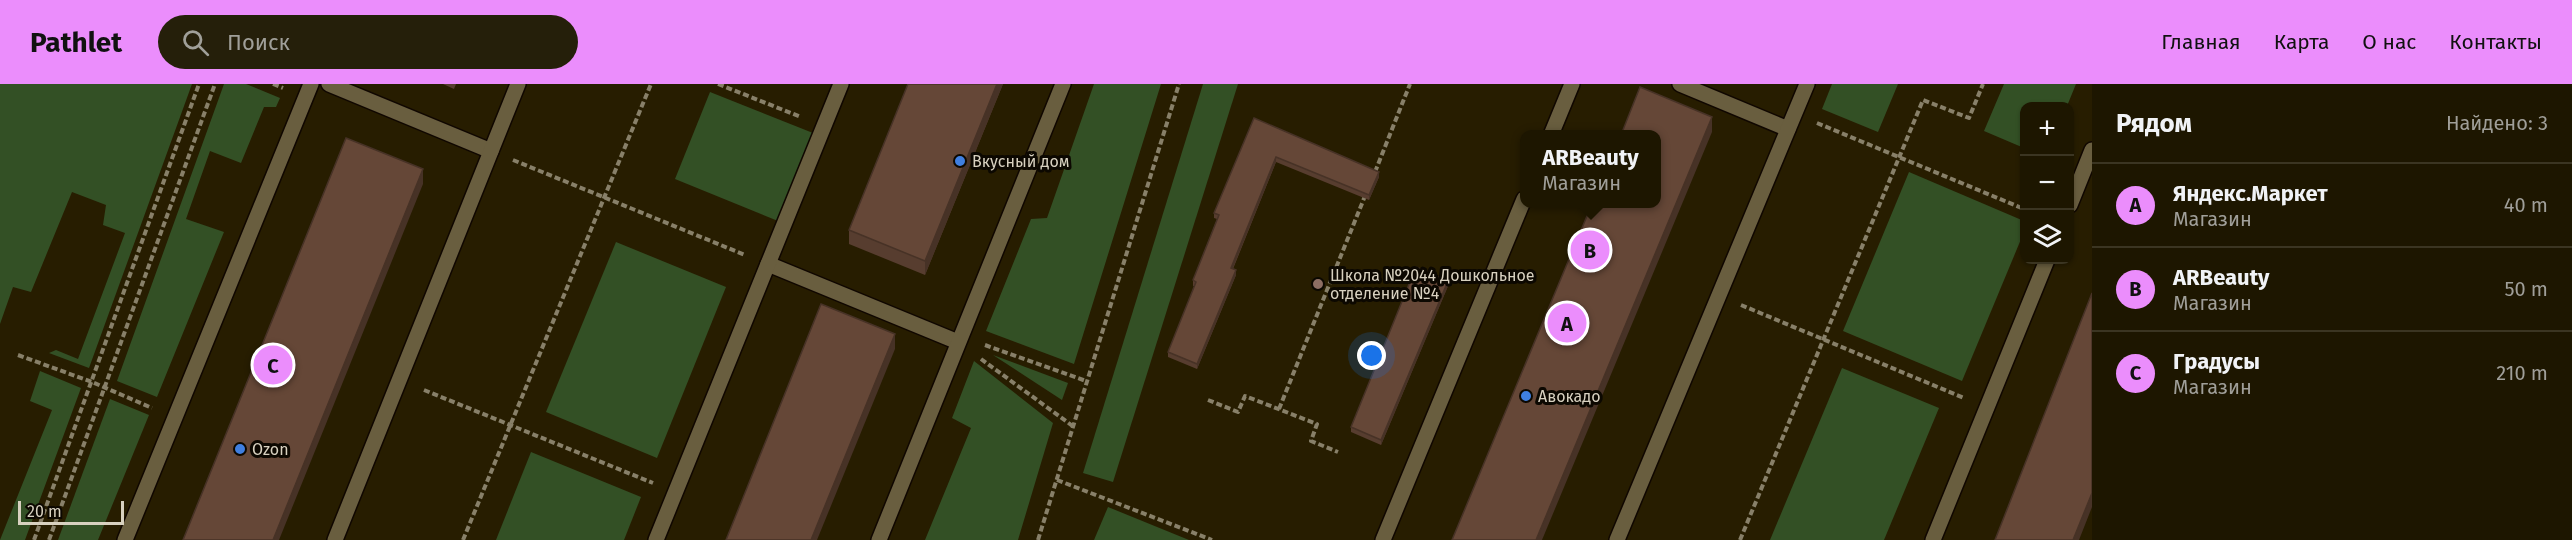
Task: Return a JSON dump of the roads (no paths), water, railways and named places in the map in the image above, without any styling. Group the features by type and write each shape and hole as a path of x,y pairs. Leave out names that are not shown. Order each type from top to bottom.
{"lane":[{"path":"125,540 311,84"},
{"path":"329,84 491,151"},
{"path":"335,540 518,84"},
{"path":"657,540 841,84"},
{"path":"879,540 1063,84"},
{"path":"1553,130 1572,84"},
{"path":"1680,84 1788,129"},
{"path":"1617,540 1807,84"},
{"path":"2074,195 2092,150"},
{"path":"1383,540 1520,208"},
{"path":"768,264 958,342"},
{"path":"1933,540 2045,264"}],"place":[{"name":"Вкусный дом","path":"960,161"},
{"name":"ARBeauty","path":"1590,250"},
{"name":"Школа №2044 Дошкольное отделение №4","path":"1318,284"},
{"name":"Яндекс.Маркет","path":"1567,323"},
{"name":"Градусы","path":"273,365"},
{"name":"Авокадо","path":"1526,396"},
{"name":"Ozon","path":"240,449"}]}
